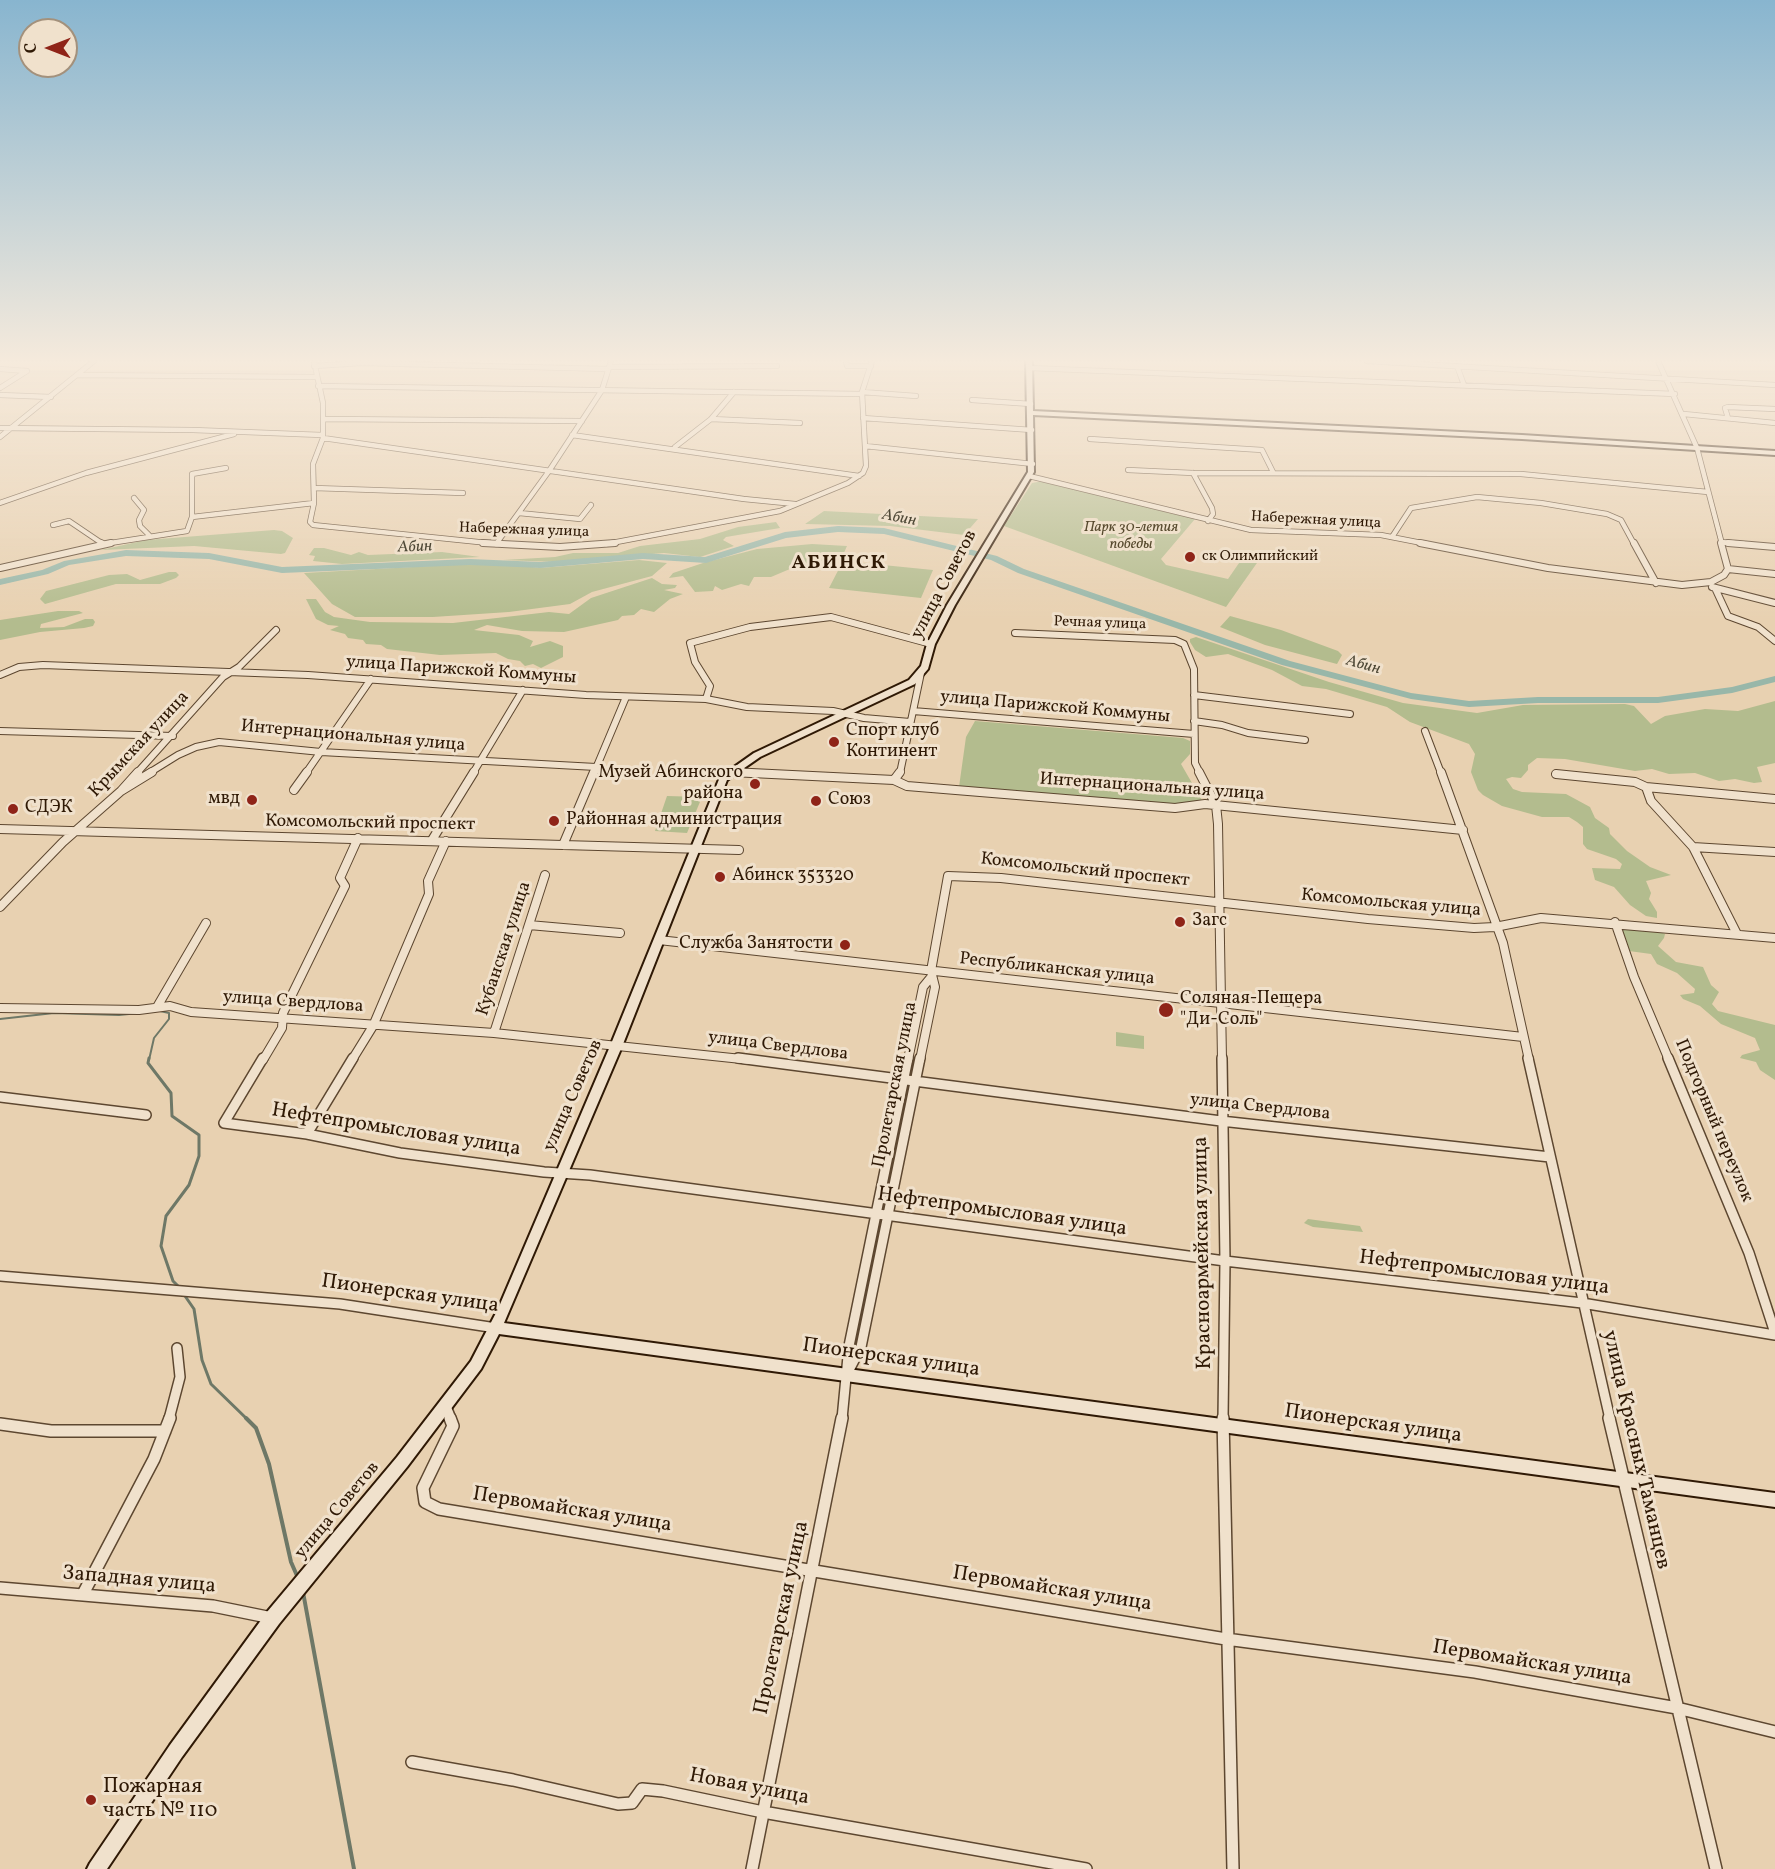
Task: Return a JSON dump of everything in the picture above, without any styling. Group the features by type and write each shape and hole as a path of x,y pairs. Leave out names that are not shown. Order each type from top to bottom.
{"main road":[{"name":"улица Советов","path":"96,1869 176,1751 273,1618 446,1406 476,1365 496,1328 617,1044 723,779 757,754 912,682 921,673 931,644 975,564 1029,476 1033,464 1033,448"},
{"path":"1700,448 1775,453"},
{"name":"Пионерская улица","path":"496,1328 1775,1500"}],"street":[{"path":"0,503 95,470 178,448"},
{"path":"192,516 314,503 313,464 319,448"},
{"path":"402,448 754,501 803,504"},
{"path":"495,544 564,448"},
{"path":"683,448 859,476 866,466 865,448"},
{"path":"886,448 1033,464"},
{"path":"1234,448 1262,450 1273,472"},
{"path":"1697,448 1728,568"},
{"path":"0,568 103,544 149,535 187,531 192,516 192,474 226,468"},
{"path":"1128,470 1193,473 1521,474 1708,492"},
{"path":"1193,473 1212,508 1213,513 1208,521"},
{"name":"Набережная улица","path":"314,503 310,520 314,525 495,544 595,546 666,534 803,504 859,476"},
{"name":"Набережная улица","path":"1029,476 1255,531 1392,537 1548,568 1656,583 1702,584 1775,603"},
{"path":"314,488 463,493"},
{"name":"Набережная улица","path":"1392,537 1411,508 1477,497 1541,503 1607,514 1621,520 1656,583"},
{"path":"134,498 144,510 139,520 140,526 149,535"},
{"path":"519,513 580,519 591,505"},
{"path":"53,525 69,521 103,544"},
{"path":"1721,542 1775,547"},
{"path":"1728,568 1775,574"},
{"path":"1702,584 1718,579 1728,568"},
{"path":"1715,588 1728,616 1767,632 1774,641"},
{"path":"706,699 710,686 690,649 693,640 758,625 831,617 931,644"},
{"name":"Крымская улица","path":"0,907 75,830 121,792 228,674 240,667 276,630"},
{"name":"Речная улица","path":"1015,633 1164,638 1184,644"},
{"name":"Красноармейская улица","path":"1184,644 1194,669 1195,763 1216,805 1225,1261 1223,1426 1226,1639 1233,1869"},
{"name":"улица Парижской Коммуны","path":"0,675 9,670 43,665 371,679 626,697 706,699 747,707 845,713 864,718 910,722"},
{"path":"894,780 899,776 921,673"},
{"path":"294,790 371,679"},
{"path":"432,840 477,762 523,690"},
{"path":"1194,695 1350,714"},
{"path":"563,845 626,697"},
{"name":"улица Парижской Коммуны","path":"913,711 1194,734"},
{"path":"1194,721 1222,725 1248,733 1305,740"},
{"path":"0,731 173,736"},
{"name":"улица Красных Таманцев","path":"1425,731 1463,830 1495,927 1503,943 1582,1303 1716,1869"},
{"name":"Интернациональная улица","path":"121,792 178,755 206,744 234,742 321,752 596,767"},
{"name":"Интернациональная улица","path":"731,772 894,780 907,786 1163,807 1216,805 1463,830"},
{"path":"1556,774 1635,782 1646,787 1775,799"},
{"path":"1646,787 1651,801 1693,847 1737,934"},
{"name":"Комсомольский проспект","path":"0,829 695,849 707,847 739,850"},
{"path":"283,1020 283,1013 345,886 340,878 358,838"},
{"path":"307,1134 373,1026 429,894 428,881 446,841"},
{"path":"1693,847 1775,852"},
{"name":"Кубанская улица","path":"494,1033 545,875"},
{"name":"Комсомольский проспект","path":"948,876 969,875 1219,901"},
{"name":"Пролетарская улица","path":"752,1869 842,1426 849,1346 923,987 931,974 948,876"},
{"name":"Комсомольская улица","path":"1219,901 1368,919 1474,928 1495,927 1541,918 1615,922 1775,938"},
{"name":"Подгорный переулок","path":"1615,922 1634,977 1749,1253 1775,1334"},
{"path":"156,1007 206,923"},
{"path":"529,925 620,933"},
{"name":"Республиканская улица","path":"659,940 931,974 1523,1037"},
{"name":"Пролетарская улица","path":"847,1374 861,1347 935,987 931,974"},
{"name":"улица Свердлова","path":"0,1008 139,1010 170,1006 191,1011 283,1020 494,1033 617,1044 904,1078 915,1082 1221,1121 1550,1157"},
{"name":"Нефтепромысловая улица","path":"283,1020 282,1028 224,1123 307,1134 400,1153 544,1172 561,1172 1225,1261 1582,1303 1775,1334"},
{"path":"0,1096 146,1116"},
{"name":"Пионерская улица","path":"0,1276 340,1304 496,1328"},
{"path":"83,1594 165,1431 180,1377 177,1348"},
{"name":"Первомайская улица","path":"446,1406 453,1426 423,1488 424,1502 430,1506 1226,1639 1475,1672 1677,1708 1775,1732"},
{"path":"0,1424 51,1431 165,1431"},
{"name":"Западная улица","path":"0,1588 213,1606 273,1618"},
{"name":"Новая улица","path":"412,1762 513,1780 618,1804 632,1803 642,1789 1086,1869"}],"green space":[{"name":"Парк 30-летия победы","path":"1043,481 1195,519 1161,559 1166,565 1228,579 1248,550 1264,553 1226,607 1004,526 1032,483"},
{"path":"824,511 978,519 964,535 890,526 805,524"},
{"path":"776,522 780,528 726,537 723,540 734,546 700,557 664,553 557,562 503,560 555,557 573,553 618,553 640,546 700,539 738,527"},
{"path":"282,531 293,538 285,553 194,546 101,550 146,540"},
{"path":"812,544 847,546 838,560 804,563 771,577 754,577 749,586 741,584 722,590 715,586 713,591 695,592 683,576 669,578 673,573 703,563 757,549"},
{"path":"314,548 324,548 351,555 359,552 368,555 442,552 480,557 342,564 313,561 315,556 309,555"},
{"path":"639,560 667,563 652,576 592,592 570,604 509,612 433,617 355,617 332,604 304,573 467,564 509,564 540,568"},
{"path":"843,561 933,570 921,598 829,588"},
{"path":"176,572 179,575 160,584 116,584 45,604 40,599 46,591 109,575 127,574 140,580"},
{"path":"652,578 662,584 677,585 675,588 664,590 683,594 670,599 654,612 641,609 634,615 622,616 618,620 564,632 522,631 487,625 474,630 519,635 533,641 530,647 550,641 563,646 563,657 541,668 533,664 525,666 520,661 508,659 496,653 440,655 387,649 381,645 366,644 363,640 348,638 345,634 330,630 339,626 328,625 316,619 306,599 316,599 325,612 334,617 370,622 453,623 549,612 569,614 591,598"},
{"path":"58,611 83,613 41,624 40,628 64,627 85,619 93,619 95,622 93,626 84,628 40,632 0,640 0,620"},
{"path":"1230,616 1281,630 1338,651 1342,655 1337,664 1265,645 1220,627"},
{"path":"1196,637 1329,682 1403,703 1477,713 1523,705 1625,704 1634,706 1651,724 1665,716 1705,709 1738,711 1775,701 1775,763 1757,767 1762,782 1754,783 1735,779 1719,781 1695,773 1669,774 1652,769 1635,771 1565,759 1537,758 1528,765 1528,770 1521,778 1506,779 1513,789 1522,792 1566,794 1590,807 1595,818 1609,828 1610,834 1627,851 1650,867 1671,875 1646,881 1651,893 1649,899 1657,912 1657,918 1646,916 1630,905 1614,887 1595,880 1592,868 1620,869 1622,864 1616,859 1587,849 1583,844 1583,827 1577,822 1569,817 1542,817 1502,806 1483,795 1478,790 1471,772 1475,754 1469,744 1410,722 1387,707 1326,689 1302,686 1272,670 1228,654 1206,657 1195,650 1190,642 1190,639"},
{"path":"975,721 1183,738 1190,741 1190,754 1181,764 1203,802 1173,806 959,787 966,737"},
{"path":"667,796 702,797 687,833 655,831"},
{"path":"1622,926 1665,934 1658,946 1676,962 1703,967 1711,985 1719,992 1712,1004 1718,1011 1775,1025 1775,1080 1760,1070 1756,1062 1740,1058 1742,1055 1760,1050 1755,1038 1721,1024 1700,1006 1683,999 1680,995 1694,993 1695,989 1677,973 1657,964 1651,954 1629,951 1620,929"},
{"path":"1116,1032 1144,1036 1144,1049 1116,1046"},
{"path":"1308,1219 1360,1226 1363,1232 1313,1227 1304,1223"}],"waterway":[{"name":"Абин","path":"0,582 45,572 67,563 126,553 209,556 282,570 470,562 541,565 643,556 706,560 785,535 838,529 884,531 994,558 1021,571 1286,663 1411,696 1469,704 1538,700 1658,700 1732,690 1775,679"},
{"path":"149,1060 154,1038 169,1019 169,1013 160,1011"},
{"path":"0,1019 54,1013 119,1015 149,1012"},
{"path":"149,1058 148,1063 171,1093 172,1116 199,1135 199,1156 189,1185 166,1216 161,1246 173,1281 178,1286"},
{"path":"185,1296 194,1309 202,1360 211,1384 247,1419"},
{"path":"247,1419 256,1428 269,1464 291,1562 298,1578"},
{"path":"303,1592 354,1869"}],"place":[{"name":"ск Олимпийский","path":"1190,557"},
{"name":"Спорт клуб Континент","path":"834,742"},
{"name":"Музей Абинского района","path":"755,784"},
{"name":"мвд","path":"252,800"},
{"name":"Союз","path":"816,801"},
{"name":"СДЭК","path":"13,809"},
{"name":"Районная администрация","path":"554,821"},
{"name":"Абинск 353320","path":"720,877"},
{"name":"Загс","path":"1180,922"},
{"name":"Служба Занятости","path":"845,945"},
{"name":"Соляная-Пещера \"Ди-Соль\"","path":"1166,1010"},
{"name":"Пожарная часть № 110","path":"91,1800"}],"district":[{"name":"АБИНСК","path":"839,564"}]}
